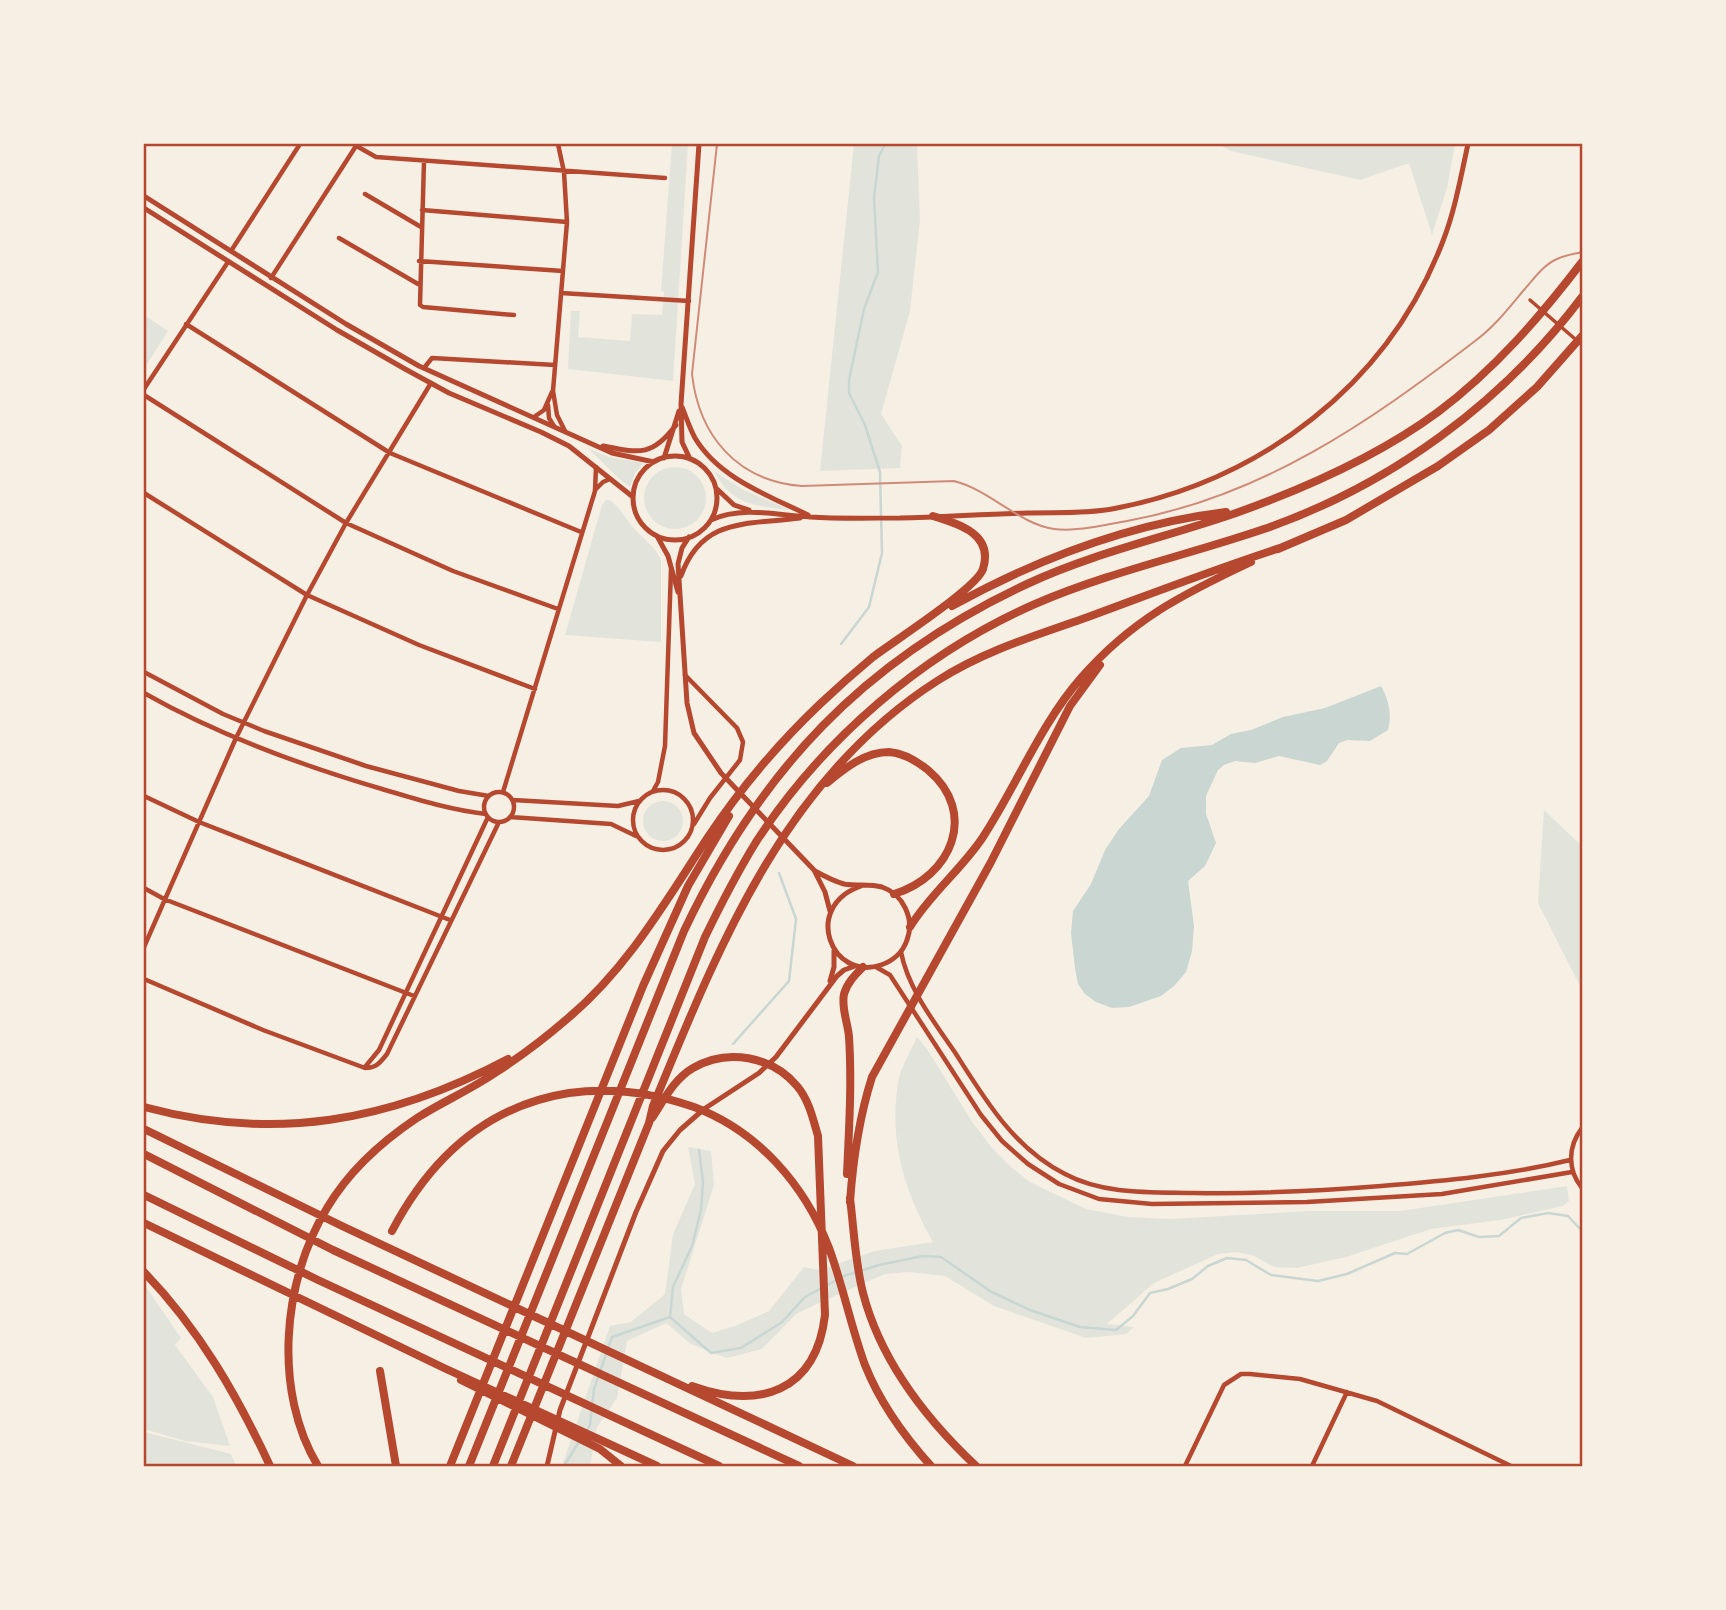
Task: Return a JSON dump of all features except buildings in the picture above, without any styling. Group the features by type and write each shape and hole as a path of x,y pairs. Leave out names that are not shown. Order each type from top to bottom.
{"highway":[{"path":"469,1466 684,931 716,866 738,831 778,775 811,736 862,687 919,643 1028,583 1085,561 1236,513 1328,476 1391,442 1436,413 1502,356 1550,305 1583,262"},
{"path":"492,1466 705,937 730,886 757,841 796,788 830,749 876,705 979,632 1034,605 1093,582 1266,528 1322,506 1379,476 1428,446 1511,378 1583,297"},
{"path":"910,927 921,909 980,842 1052,719 1080,678 1119,640 1146,617 1183,594 1346,520 1398,491 1489,430 1537,387 1583,336"},
{"path":"919,624 1024,568 1079,547 1152,526 1225,512 1236,513"},
{"path":"318,1466 300,1426 292,1389 288,1330 295,1285 308,1246 326,1209 350,1174 382,1144 417,1118 495,1074 567,1019 604,985 666,903 729,808 780,745 823,701 872,658 981,574 984,567 981,543 975,534 964,526 933,516"},
{"path":"512,1466 672,1059 733,920 775,848 830,774 895,711 938,680 992,652 1283,547"},
{"path":"850,1202 860,1115 872,1077 991,862 1070,706 1119,640"},
{"path":"817,792 847,766 864,757 890,752 921,764 936,777 949,795 954,809 953,839 945,858 930,876 894,894"},
{"path":"450,1466 643,986 688,886 747,787"},
{"path":"859,967 845,992 843,1006 849,1035 847,1178 855,1251 869,1313 905,1386 930,1419 976,1466"},
{"path":"144,1107 186,1118 242,1124 323,1122 381,1111 442,1091 532,1046"},
{"path":"649,1123 674,1084 693,1068 715,1059 755,1059 780,1070 798,1087 810,1108 818,1136 825,1315 822,1338 813,1360 802,1374 783,1388 771,1393 738,1398 721,1396 666,1377"},
{"path":"392,1231 406,1204 442,1158 489,1122 515,1108 543,1098 591,1091 624,1091 650,1094 702,1111 744,1134 779,1164 814,1215 829,1248 866,1366 883,1402 911,1444 931,1466"},
{"path":"144,1129 183,1150 853,1466"},
{"path":"144,1154 333,1250 799,1466"},
{"path":"144,1195 452,1343 719,1466"},
{"path":"144,1223 444,1368 657,1466"},
{"path":"144,1272 194,1330 220,1369 244,1410 270,1466"},
{"path":"444,1368 470,1386 600,1449 621,1466"},
{"path":"380,1371 396,1466"}],"street":[{"path":"231,251 300,144"},
{"path":"271,278 354,144 376,157 665,178"},
{"path":"554,426 549,418 548,404 555,365 567,222 564,172 558,144"},
{"path":"690,459 682,442 681,404 699,144"},
{"path":"548,1466 560,1410 636,1212 663,1151 672,1138 697,1115 759,1073 788,1044 825,990 844,970 876,967 894,959 907,940 910,927 902,903 884,888 833,881 814,870 721,773 694,733 688,711 684,674 680,601 682,548 690,537 711,520 724,514 755,512 810,517 901,518 1110,510 1200,485 1250,462 1322,412 1364,372 1408,312 1443,241 1468,144"},
{"path":"425,161 419,261 420,305 514,314"},
{"path":"365,194 421,227"},
{"path":"144,196 271,278 424,368 612,453 654,462"},
{"path":"144,208 337,330 431,383 551,437 596,467 633,497"},
{"path":"422,210 567,222"},
{"path":"190,238 195,229"},
{"path":"339,238 419,285"},
{"path":"419,261 563,271"},
{"path":"144,389 228,262"},
{"path":"561,293 689,300"},
{"path":"1530,300 1583,345"},
{"path":"186,324 390,453 581,532"},
{"path":"424,368 432,358 555,365"},
{"path":"144,947 236,738 307,595 346,523 431,383"},
{"path":"552,391 557,415 565,430"},
{"path":"144,395 346,523 453,571 558,609"},
{"path":"534,417 548,404"},
{"path":"664,458 681,404"},
{"path":"681,404 694,437 721,468 744,484 810,517"},
{"path":"598,446 648,450 664,441 676,425"},
{"path":"690,537 668,539 657,536 649,531 637,516 633,497 639,477 654,462 664,458 690,459 706,470 723,497 734,505 755,512"},
{"path":"503,792 595,491 596,467"},
{"path":"595,491 603,482 611,479"},
{"path":"711,520 717,498 716,487"},
{"path":"144,493 307,595 419,645 535,689"},
{"path":"680,578 694,548 704,538 719,530 810,517"},
{"path":"657,536 671,564 680,601"},
{"path":"503,792 513,800 618,806 639,801 653,791 658,782 666,746 671,564"},
{"path":"144,672 244,723 366,766 459,791 489,796 503,792"},
{"path":"144,979 263,1030 365,1068 372,1068 387,1054 499,822 510,817 611,824 637,836 649,848 657,850 673,849 687,840 710,798 740,760 743,742 737,728 684,674"},
{"path":"144,693 236,738 361,782 444,807 487,816 499,822"},
{"path":"653,791 669,790 683,797 692,810 694,825"},
{"path":"144,796 199,822 450,920"},
{"path":"365,1068 379,1050 441,917 487,816 484,805 489,796"},
{"path":"510,817 514,809 513,800"},
{"path":"637,836 632,821 639,801"},
{"path":"814,870 825,892 830,911"},
{"path":"859,967 844,960 834,950 827,924 837,899 848,890 861,886"},
{"path":"144,888 164,899 414,996"},
{"path":"825,990 832,975 834,950"},
{"path":"901,952 904,970 935,1022 991,1109 1010,1133 1036,1157 1067,1175 1103,1188 1243,1194 1328,1190 1432,1182 1543,1167 1570,1160"},
{"path":"876,967 890,975 981,1115 1002,1141 1028,1164 1059,1184 1099,1199 1152,1204 1307,1202 1442,1194 1572,1172"},
{"path":"1583,1128 1572,1148 1570,1160 1572,1172 1583,1188"},
{"path":"1185,1466 1224,1385 1241,1374 1300,1379 1377,1401 1511,1466"},
{"path":"1312,1466 1347,1392"}],"shaded area":[{"path":"672,144 688,144 673,381 568,369 571,311 580,311 578,337 630,341 632,314 662,315 664,292 661,291"},
{"path":"854,144 917,144 920,220 910,311 881,414 902,446 900,468 820,471"},
{"path":"1218,144 1455,144 1447,188 1432,235 1409,163 1360,180 1231,151"},
{"path":"144,315 168,331 144,369"},
{"path":"587,448 609,457 644,463 635,473 630,487"},
{"path":"675,467 687,469 697,476 704,486 704,510 697,520 687,527 675,529 663,527 653,520 646,510 644,498 646,486 653,476 663,469"},
{"path":"714,471 742,489 790,510 745,502 721,483"},
{"path":"606,500 616,506 661,560 661,642 565,635 602,505"},
{"path":"1381,686 1389,708 1388,730 1370,741 1347,740 1339,743 1327,761 1320,765 1279,756 1255,763 1235,761 1218,770 1206,796 1206,814 1216,843 1205,866 1188,881 1194,926 1192,951 1186,972 1161,996 1129,1007 1112,1008 1085,994 1078,984 1075,968 1071,933 1073,911 1091,884 1105,850 1119,829 1149,796 1162,760 1181,748 1212,745 1231,734 1251,730 1283,717 1325,708"},
{"path":"663,801 677,807 683,821 677,835 663,841 649,835 643,821 649,807"},
{"path":"1544,810 1582,846 1582,990 1538,903"},
{"path":"917,1037 992,1148 1030,1182 1086,1209 1128,1217 1170,1219 1309,1211 1400,1211 1567,1186 1569,1201 1563,1206 1500,1220 1431,1229 1346,1257 1297,1268 1274,1267 1254,1256 1237,1252 1218,1254 1154,1283 1107,1324 1134,1327 1126,1334 1086,1338 994,1306 945,1276 909,1272 885,1274 821,1302 796,1314 762,1349 727,1358 691,1344 666,1323 627,1341 617,1398 597,1427 590,1466 562,1466 610,1326 631,1322 665,1294 673,1234 695,1184 688,1147 711,1151 714,1185 681,1289 684,1314 712,1333 769,1311 804,1267 819,1270 875,1251 933,1242 914,1204 897,1145 898,1082"},
{"path":"144,1284 181,1338 175,1345 213,1397 230,1446 185,1441 144,1429"},
{"path":"144,1432 231,1454 236,1466 144,1466"}],"waterway":[{"path":"841,644 869,607 882,553 880,472 865,425 849,393 849,380 864,309 878,272 874,198 879,156 885,144"},
{"path":"733,1044 789,981 796,919 779,873"},
{"path":"586,1432 590,1425 594,1389 612,1337 670,1317 673,1287 692,1246 701,1210 703,1182 699,1150"},
{"path":"670,1317 711,1353 741,1348 782,1322 805,1297 844,1276 923,1256 941,1257 990,1291 1030,1310 1080,1327 1116,1330 1133,1316 1150,1293 1192,1279 1208,1266 1227,1258 1246,1260 1271,1275 1318,1281 1347,1274 1395,1253 1407,1254 1445,1233 1458,1230 1479,1237 1499,1236 1521,1218 1548,1213 1568,1216 1582,1231"},
{"path":"564,1466 580,1440"}],"tram line":[{"path":"717,144 692,374 703,417 725,451 740,465 758,475 802,486 954,481 967,485 1029,521 1054,529 1090,528 1177,509 1224,494 1269,475 1312,452 1395,400 1482,336 1547,265 1582,252"}]}
